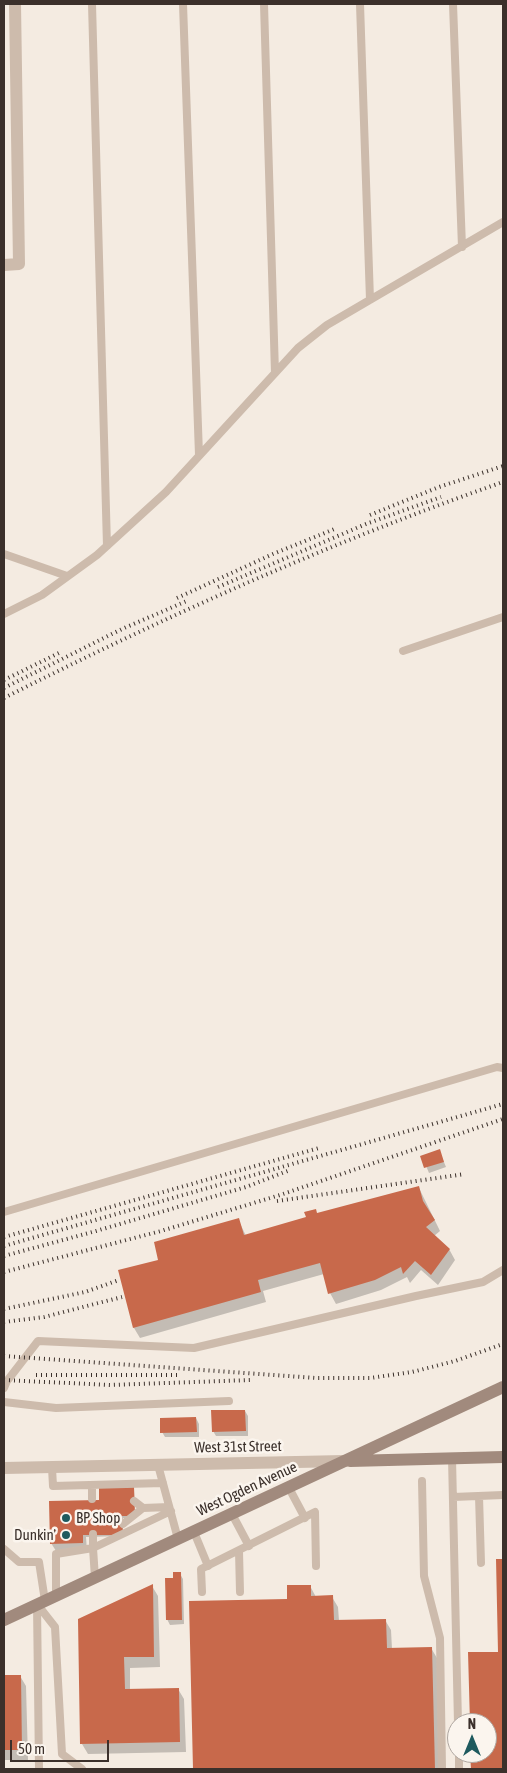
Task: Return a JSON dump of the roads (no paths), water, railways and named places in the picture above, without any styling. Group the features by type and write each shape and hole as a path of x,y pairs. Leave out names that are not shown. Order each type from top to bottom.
{"main road":[{"name":"West Ogden Avenue","path":"4,1620 503,1387"},
{"name":"West 31st Street","path":"345,1461 503,1457"}],"street":[{"path":"4,265 19,264 15,4"},
{"name":"West 31st Street","path":"4,1468 345,1461"}],"lane":[{"path":"92,4 107,546"},
{"path":"183,4 199,455"},
{"path":"264,4 275,373"},
{"path":"360,4 370,300"},
{"path":"453,4 462,247"},
{"path":"4,614 42,595 107,546 166,492 298,348 328,325 503,222"},
{"path":"4,554 67,576"},
{"path":"403,651 503,618"},
{"path":"4,1212 497,1067 503,1068"},
{"path":"4,1388 38,1341 194,1348 484,1282 503,1270"},
{"path":"4,1402 56,1408 229,1401"},
{"path":"452,1458 458,1713"},
{"path":"158,1465 178,1539"},
{"path":"52,1468 52,1486 163,1483"},
{"path":"422,1481 424,1576 440,1638 442,1769"},
{"path":"92,1485 92,1499"},
{"path":"289,1488 305,1518"},
{"path":"453,1497 503,1495"},
{"path":"479,1496 480,1563"},
{"path":"134,1501 144,1508 170,1509"},
{"path":"123,1524 144,1508"},
{"path":"40,1769 46,1600 56,1554 93,1548 170,1509"},
{"path":"202,1592 201,1569 315,1512 316,1566"},
{"path":"232,1514 249,1546"},
{"path":"194,1532 208,1566"},
{"path":"93,1534 94,1578"},
{"path":"4,1549 19,1562 39,1562 46,1600 55,1627 62,1754 82,1769"},
{"path":"238,1551 240,1592"}],"railway":[{"path":"370,515 439,487 503,466"},
{"path":"4,698 188,609 312,555 503,482"},
{"path":"218,587 366,524 441,497"},
{"path":"177,598 273,554 337,528"},
{"path":"4,688 122,629 189,600"},
{"path":"4,680 61,652"},
{"path":"4,1246 503,1104"},
{"path":"4,1272 161,1231 280,1195 503,1119"},
{"path":"4,1237 319,1148"},
{"path":"4,1256 246,1187 290,1170"},
{"path":"277,1201 465,1174"},
{"path":"4,1309 85,1292 119,1280"},
{"path":"4,1322 44,1317 122,1297"},
{"path":"4,1356 316,1378 370,1378 412,1372 455,1361 503,1344"},
{"path":"36,1375 179,1375"},
{"path":"4,1380 110,1385 251,1380"}],"place":[{"name":"BP Shop","path":"66,1518"},
{"name":"Dunkin'","path":"66,1535"}]}
